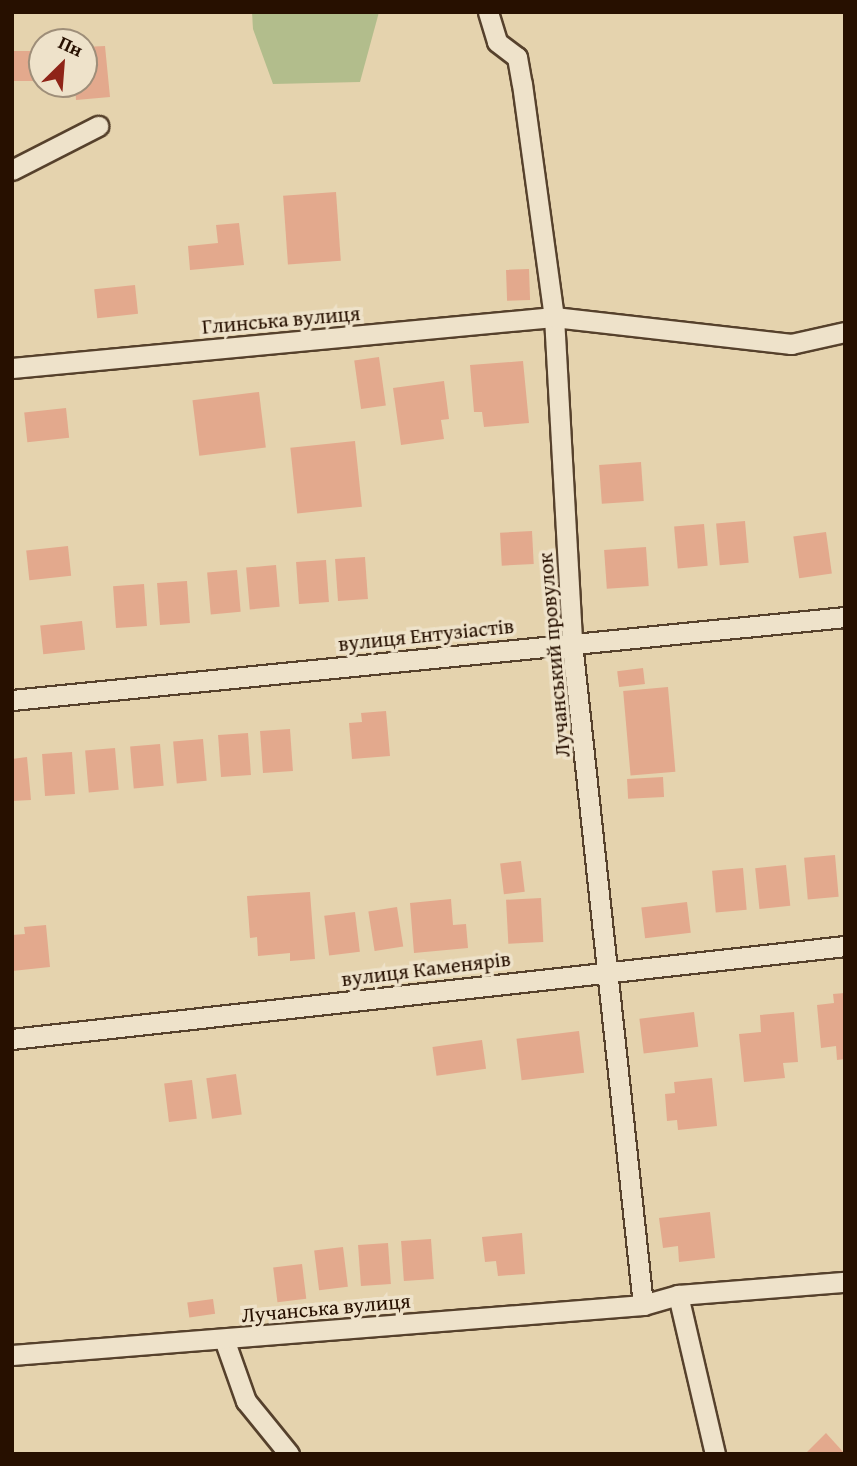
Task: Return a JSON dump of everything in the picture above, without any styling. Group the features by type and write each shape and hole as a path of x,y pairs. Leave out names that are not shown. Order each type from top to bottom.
{"street":[{"name":"Лучанський провулок","path":"488,12 497,42 517,57 520,70 554,317 572,643 610,971 643,1305"},
{"path":"12,170 98,126"},
{"name":"Глинська вулиця","path":"12,368 554,317 791,344 845,332"},
{"name":"вулиця Ентузіастів","path":"12,700 845,617"},
{"name":"вулиця Каменярів","path":"12,1039 845,946"},
{"name":"Лучанська вулиця","path":"12,1355 643,1305 678,1295 845,1282"},
{"path":"678,1295 715,1454"},
{"path":"224,1339 246,1401 289,1454"}],"green space":[{"path":"252,12 379,12 360,82 273,84 253,29"}],"building":[{"path":"98,46 105,46 110,97 76,100 98,98"},
{"path":"12,51 28,51 28,81 12,81"},
{"path":"336,192 341,261 288,265 283,196"},
{"path":"239,223 244,265 190,270 188,246 218,243 216,225"},
{"path":"529,269 530,300 507,301 506,270"},
{"path":"135,285 138,314 97,318 94,289"},
{"path":"379,357 386,406 361,409 354,360"},
{"path":"523,361 529,423 484,427 482,412 474,412 470,365"},
{"path":"444,381 449,419 441,420 444,439 401,445 393,388"},
{"path":"259,392 266,448 199,456 192,400"},
{"path":"66,408 69,438 27,442 24,412"},
{"path":"355,441 362,507 297,513 290,448"},
{"path":"641,462 644,501 602,504 599,465"},
{"path":"745,521 749,563 720,565 716,524"},
{"path":"704,524 708,566 678,568 674,527"},
{"path":"532,531 534,564 502,566 500,533"},
{"path":"826,532 832,574 799,578 793,537"},
{"path":"68,546 71,576 29,580 26,550"},
{"path":"646,547 649,586 607,589 604,550"},
{"path":"365,557 368,599 338,601 335,559"},
{"path":"326,560 329,602 299,604 296,562"},
{"path":"276,565 280,607 250,609 246,568"},
{"path":"237,570 241,612 211,614 207,573"},
{"path":"187,581 190,623 160,625 157,583"},
{"path":"144,584 147,626 116,628 113,586"},
{"path":"82,621 85,650 43,654 40,625"},
{"path":"643,668 645,684 619,687 617,671"},
{"path":"668,687 675,772 631,776 623,691"},
{"path":"386,711 390,756 352,759 349,723 362,722 361,713"},
{"path":"290,729 293,771 263,773 260,731"},
{"path":"248,733 251,775 221,777 218,735"},
{"path":"203,739 207,781 177,783 173,742"},
{"path":"160,744 164,786 134,788 130,747"},
{"path":"115,748 119,790 89,792 85,751"},
{"path":"72,752 75,794 45,796 42,754"},
{"path":"27,757 31,800 12,801 12,759"},
{"path":"663,777 664,797 628,799 627,779"},
{"path":"835,855 839,897 808,900 804,858"},
{"path":"521,861 525,892 504,894 500,864"},
{"path":"786,865 790,906 759,909 755,868"},
{"path":"743,868 747,910 716,913 712,871"},
{"path":"310,892 315,959 290,961 290,953 258,956 257,937 250,938 247,896"},
{"path":"541,898 543,942 508,944 506,900"},
{"path":"451,899 453,925 466,924 468,948 414,953 410,903"},
{"path":"687,902 691,933 645,938 641,908"},
{"path":"397,907 403,947 375,951 368,912"},
{"path":"355,912 360,952 329,955 324,916"},
{"path":"46,925 50,967 12,971 12,935 25,934 24,927"},
{"path":"845,993 845,1059 837,1060 836,1046 821,1048 817,1005 834,1003 833,994"},
{"path":"694,1012 698,1047 644,1053 639,1019"},
{"path":"794,1012 798,1062 783,1063 785,1078 744,1082 739,1034 761,1032 760,1015"},
{"path":"579,1031 584,1073 522,1080 516,1039"},
{"path":"482,1040 486,1069 437,1076 432,1047"},
{"path":"236,1074 242,1115 212,1119 206,1078"},
{"path":"712,1078 717,1126 678,1130 677,1120 667,1121 665,1094 675,1093 674,1082"},
{"path":"192,1080 197,1119 169,1122 164,1083"},
{"path":"710,1212 715,1258 679,1262 678,1246 663,1248 659,1218"},
{"path":"522,1233 525,1274 498,1276 496,1261 485,1262 482,1237"},
{"path":"431,1239 434,1279 404,1281 401,1241"},
{"path":"388,1243 391,1284 361,1286 358,1245"},
{"path":"343,1247 348,1287 319,1290 314,1251"},
{"path":"302,1264 306,1299 277,1302 273,1268"},
{"path":"213,1299 215,1314 189,1317 187,1303"},
{"path":"826,1433 845,1454 805,1454"}]}
